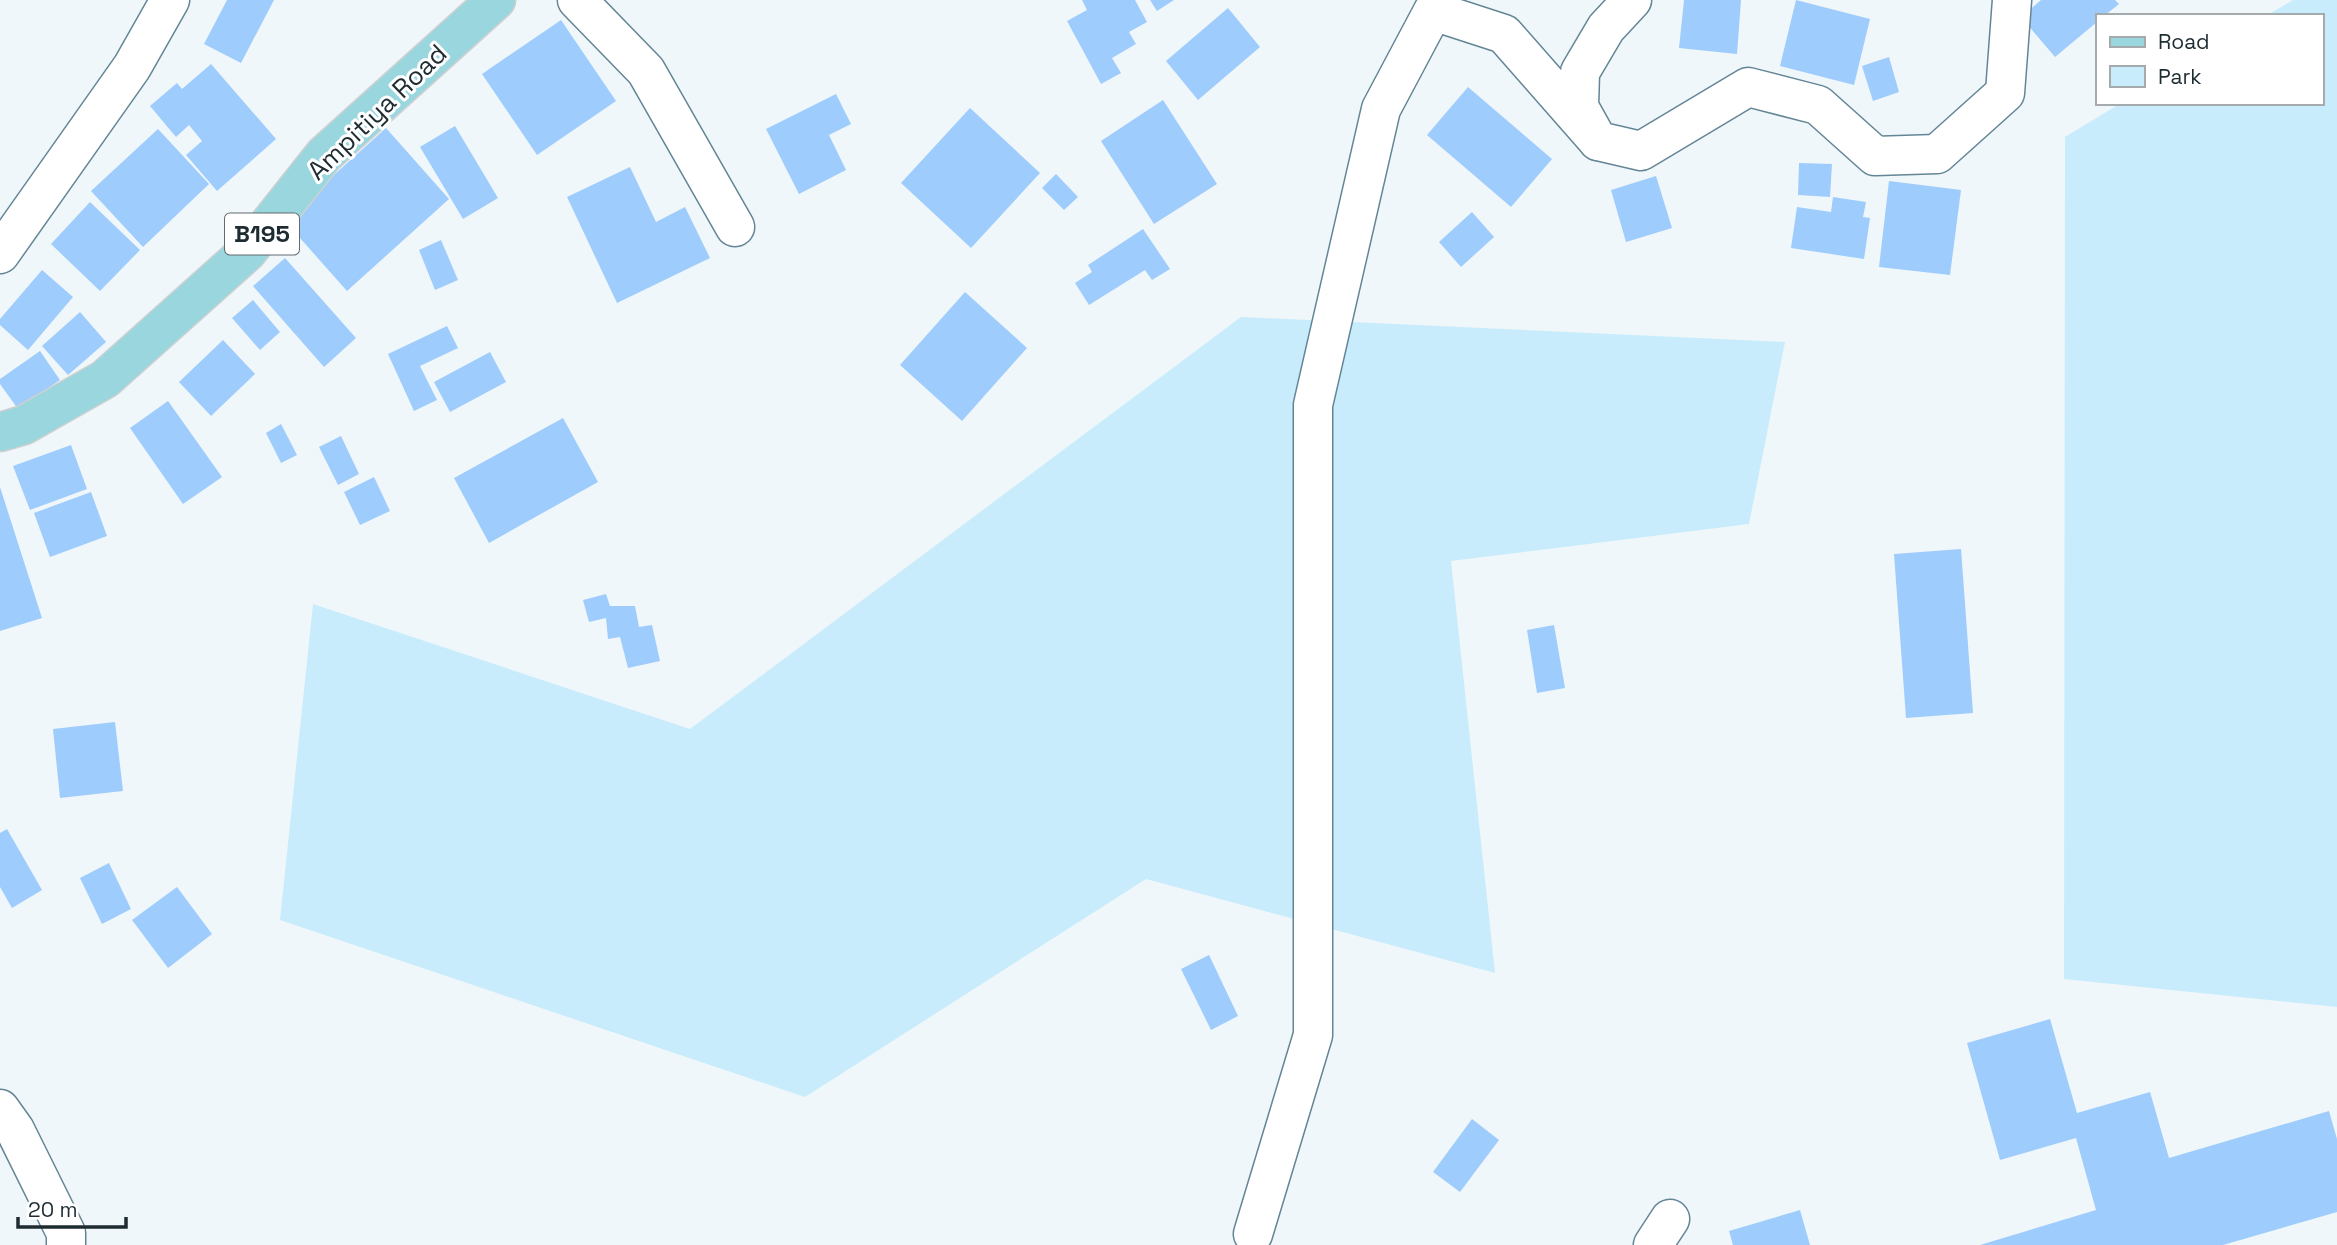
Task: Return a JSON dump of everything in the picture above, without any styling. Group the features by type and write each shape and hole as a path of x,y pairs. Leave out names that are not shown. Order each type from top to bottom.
{"main road":[{"name":"Ampitiya Road","path":"0,432 24,425 105,379 247,252 324,155 496,0"}],"street":[{"path":"0,254 132,67 170,0"},
{"path":"577,0 646,71 735,227"},
{"path":"1598,141 1579,107 1580,72 1606,28 1632,0"},
{"path":"1253,1234 1313,1035 1313,405 1381,109 1433,10 1504,34 1598,141 1641,151 1748,87 1818,105 1875,156 1937,154 2005,93 2012,0"},
{"path":"0,1109 15,1130 61,1221 66,1233 66,1245"}],"green space":[{"path":"2293,0 2337,0 2337,1007 2064,979 2065,137 2118,105 2323,105 2323,14 2269,14"},
{"path":"1241,317 1785,342 1749,524 1451,561 1495,973 1146,879 805,1097 280,920 313,604 690,729"}],"building":[{"path":"227,0 274,0 241,63 204,44"},
{"path":"1082,0 1135,0 1147,22 1129,32 1136,44 1112,58 1121,73 1101,84 1067,21 1087,10"},
{"path":"1150,0 1174,0 1157,11"},
{"path":"1684,0 1741,0 1737,54 1679,48"},
{"path":"1796,0 1870,19 1854,85 1780,66"},
{"path":"2041,0 2115,0 2119,4 2106,14 2096,14 2096,23 2055,57 2021,17"},
{"path":"1228,8 1260,47 1198,100 1166,61"},
{"path":"561,20 616,101 537,155 482,74"},
{"path":"1889,57 1899,92 1873,101 1862,66"},
{"path":"211,64 276,139 217,191 186,155 202,141 189,125 176,137 150,106 177,83 182,89"},
{"path":"1468,87 1552,159 1511,207 1427,135"},
{"path":"836,94 851,124 829,135 846,170 799,194 766,129"},
{"path":"1163,100 1217,184 1154,224 1101,141"},
{"path":"970,108 1040,173 971,248 901,183"},
{"path":"455,126 498,198 463,219 420,147"},
{"path":"386,128 449,199 347,291 284,220"},
{"path":"158,129 209,184 143,247 91,191"},
{"path":"1799,163 1832,164 1830,197 1798,195"},
{"path":"630,167 656,222 685,207 710,258 617,303 567,197"},
{"path":"1056,174 1078,197 1064,210 1042,188"},
{"path":"1656,176 1672,228 1626,242 1611,190"},
{"path":"1889,181 1961,190 1950,275 1879,267"},
{"path":"1833,197 1866,202 1863,217 1870,218 1864,259 1791,248 1797,207 1831,212"},
{"path":"90,202 140,250 100,291 51,244"},
{"path":"1472,212 1494,237 1461,267 1439,242"},
{"path":"1143,229 1170,269 1152,280 1145,270 1089,305 1075,283 1092,272 1088,265"},
{"path":"441,240 458,280 435,290 419,250"},
{"path":"285,258 356,338 324,367 253,286"},
{"path":"42,270 73,297 28,350 0,325 0,319"},
{"path":"965,292 1027,348 962,421 900,365"},
{"path":"253,300 280,332 260,350 232,318"},
{"path":"80,312 106,342 68,375 42,346"},
{"path":"447,326 458,348 420,366 437,400 414,411 388,354"},
{"path":"223,340 255,374 211,416 179,382"},
{"path":"40,351 60,380 18,409 0,384 0,379"},
{"path":"490,352 506,382 450,412 434,382"},
{"path":"168,401 222,477 183,504 130,428"},
{"path":"563,418 598,482 489,543 454,478"},
{"path":"281,424 297,455 281,463 266,433"},
{"path":"341,436 359,474 338,485 319,447"},
{"path":"71,445 87,489 30,510 13,466"},
{"path":"374,477 390,511 360,525 344,492"},
{"path":"0,487 42,618 0,631"},
{"path":"91,492 107,536 50,557 34,513"},
{"path":"1961,549 1973,713 1906,718 1894,554"},
{"path":"606,594 610,606 635,606 639,627 652,625 660,661 628,668 620,637 608,639 606,618 589,622 583,600"},
{"path":"1554,625 1565,688 1537,693 1527,630"},
{"path":"115,722 123,791 60,798 53,729"},
{"path":"7,829 42,890 12,908 0,887 0,833"},
{"path":"109,863 131,909 102,924 80,878"},
{"path":"177,887 212,934 168,968 132,920"},
{"path":"1209,955 1238,1016 1211,1030 1181,969"},
{"path":"2050,1019 2077,1113 2150,1092 2169,1158 2329,1111 2337,1139 2337,1212 2223,1245 1980,1245 2096,1210 2076,1138 2000,1160 1967,1043"},
{"path":"1472,1119 1499,1140 1460,1192 1433,1172"},
{"path":"1800,1210 1810,1245 1733,1245 1729,1231"}]}
